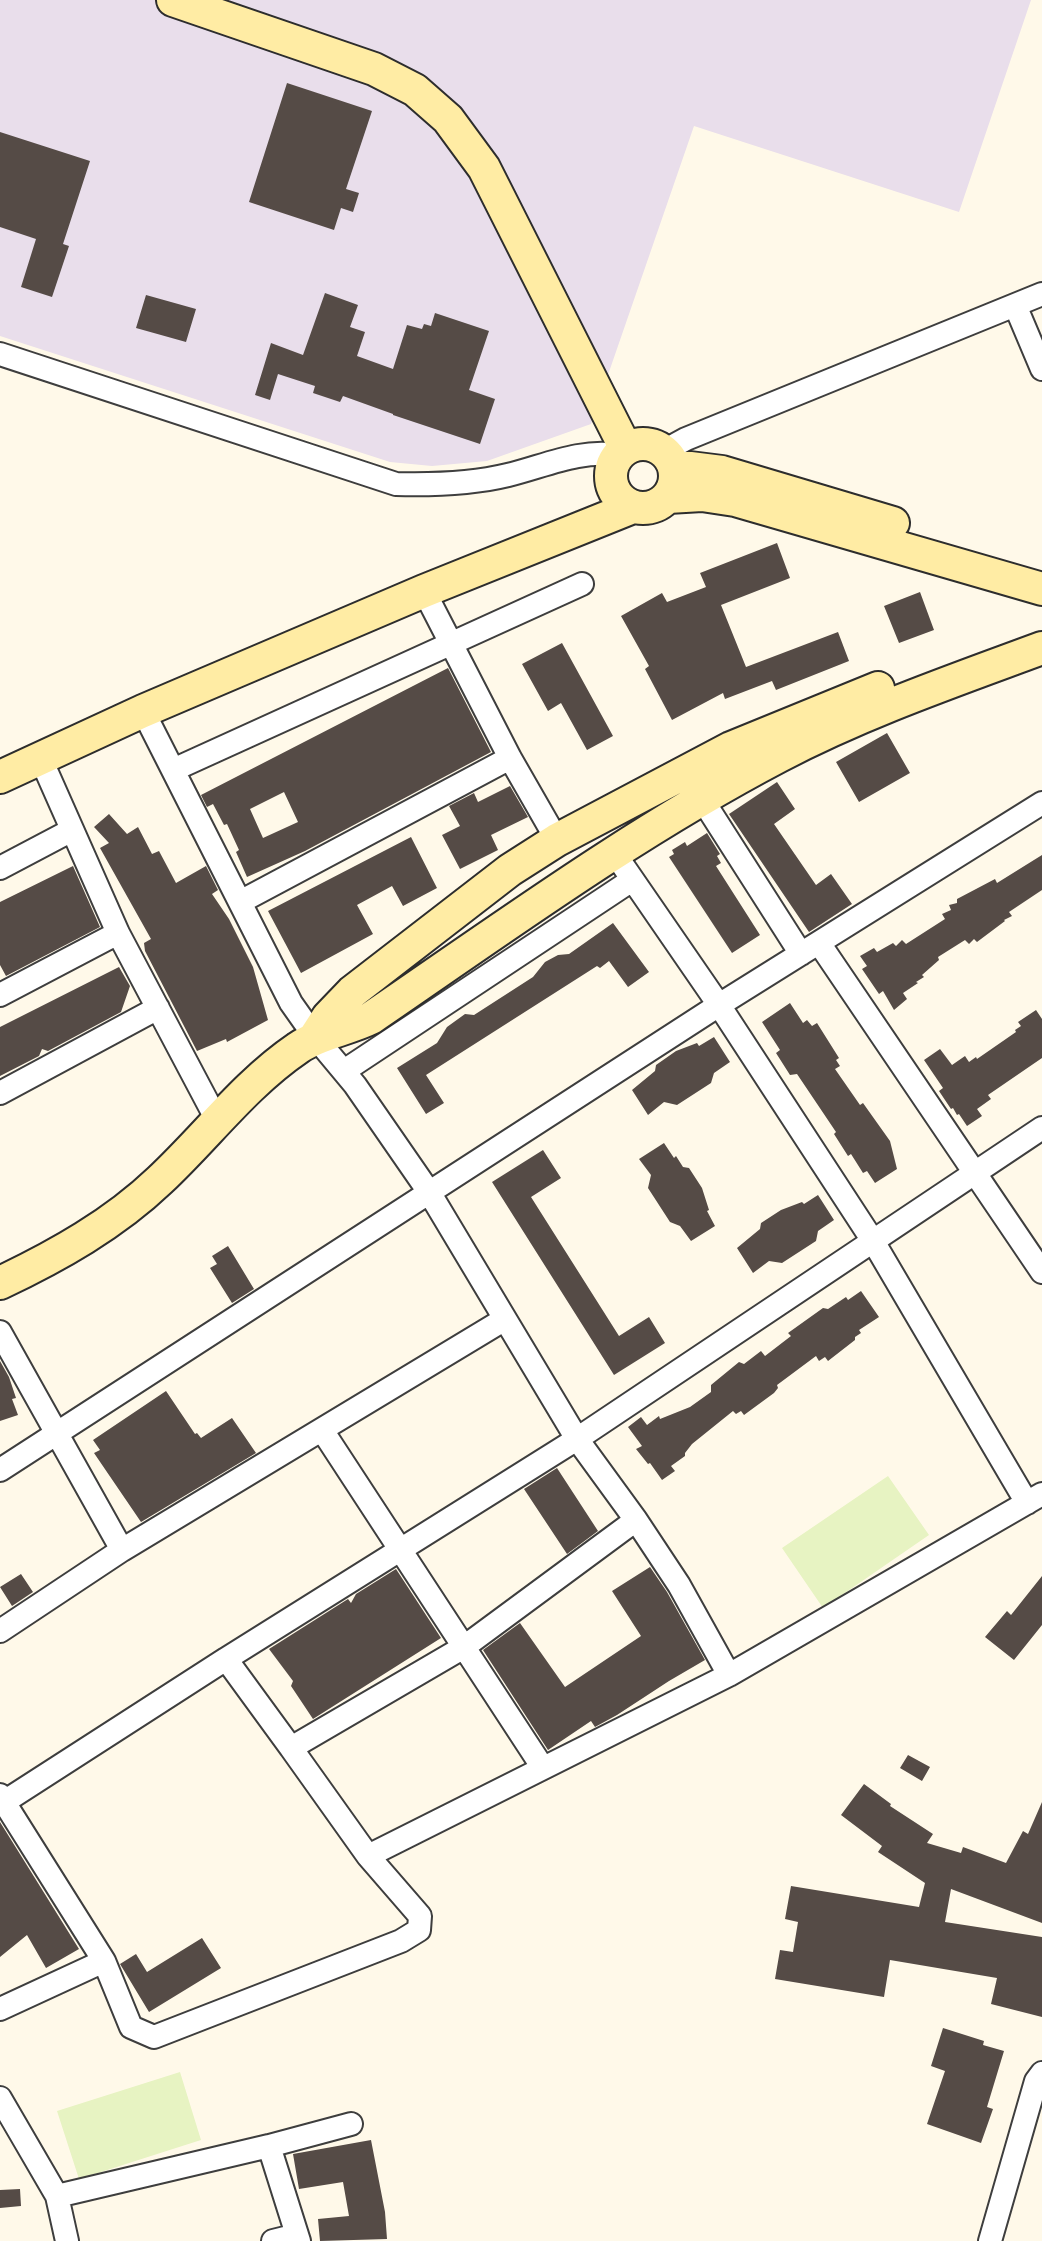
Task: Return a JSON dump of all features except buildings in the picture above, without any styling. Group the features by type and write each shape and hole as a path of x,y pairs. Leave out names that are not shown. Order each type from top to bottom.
{"street":[{"path":"173,0 374,69 415,90 448,119 484,168 622,474 643,509 661,504 669,472 686,439 1042,294"},
{"path":"1015,305 1042,369"},
{"path":"0,354 396,484 473,482 587,453 622,474"},
{"path":"0,777 143,711 585,525 622,474 635,445 655,446 669,472 702,495 735,500 1042,589"},
{"path":"669,472 706,469 737,476 1042,568"},
{"path":"173,770 582,584"},
{"path":"424,591 510,758 557,840"},
{"path":"0,1283 74,1244 132,1204 160,1181 278,1063 315,1037 328,1017 352,992 510,870 557,840 731,748 851,698 1042,626"},
{"path":"344,1071 624,867 702,799 779,756 859,718 1042,648"},
{"path":"143,711 280,984 315,1037 344,1071 429,1192 577,1439 679,1585 729,1675"},
{"path":"40,757 118,933 218,1122"},
{"path":"240,902 510,758"},
{"path":"702,799 976,1172 1042,1272"},
{"path":"0,1470 719,1005 1042,803"},
{"path":"0,868 72,830"},
{"path":"315,1037 339,1032 371,1018 569,883 624,867"},
{"path":"368,1856 729,1675 1034,1498 873,1241 719,1005 624,867"},
{"path":"0,995 118,933"},
{"path":"0,1093 158,1008"},
{"path":"226,1659 368,1856 420,1916 419,1930 401,1941 154,2037 131,2027 104,1961 1,1801 400,1549 577,1439 1042,1128"},
{"path":"0,1631 122,1550 505,1319"},
{"path":"0,1332 122,1550"},
{"path":"322,1430 543,1768"},
{"path":"291,1748 464,1647 636,1520"},
{"path":"0,2009 104,1961"},
{"path":"990,2241 1036,2081 1042,2073"},
{"path":"0,2098 57,2196 67,2241"},
{"path":"57,2196 351,2124"},
{"path":"269,2146 298,2238 273,2241"}],"shaded area":[{"path":"0,0 1031,0 959,212 694,126 591,424 487,461 432,466 390,462 0,336"}],"green space":[{"path":"888,1476 929,1535 823,1608 782,1548"},
{"path":"180,2072 201,2140 79,2179 57,2111"}]}
